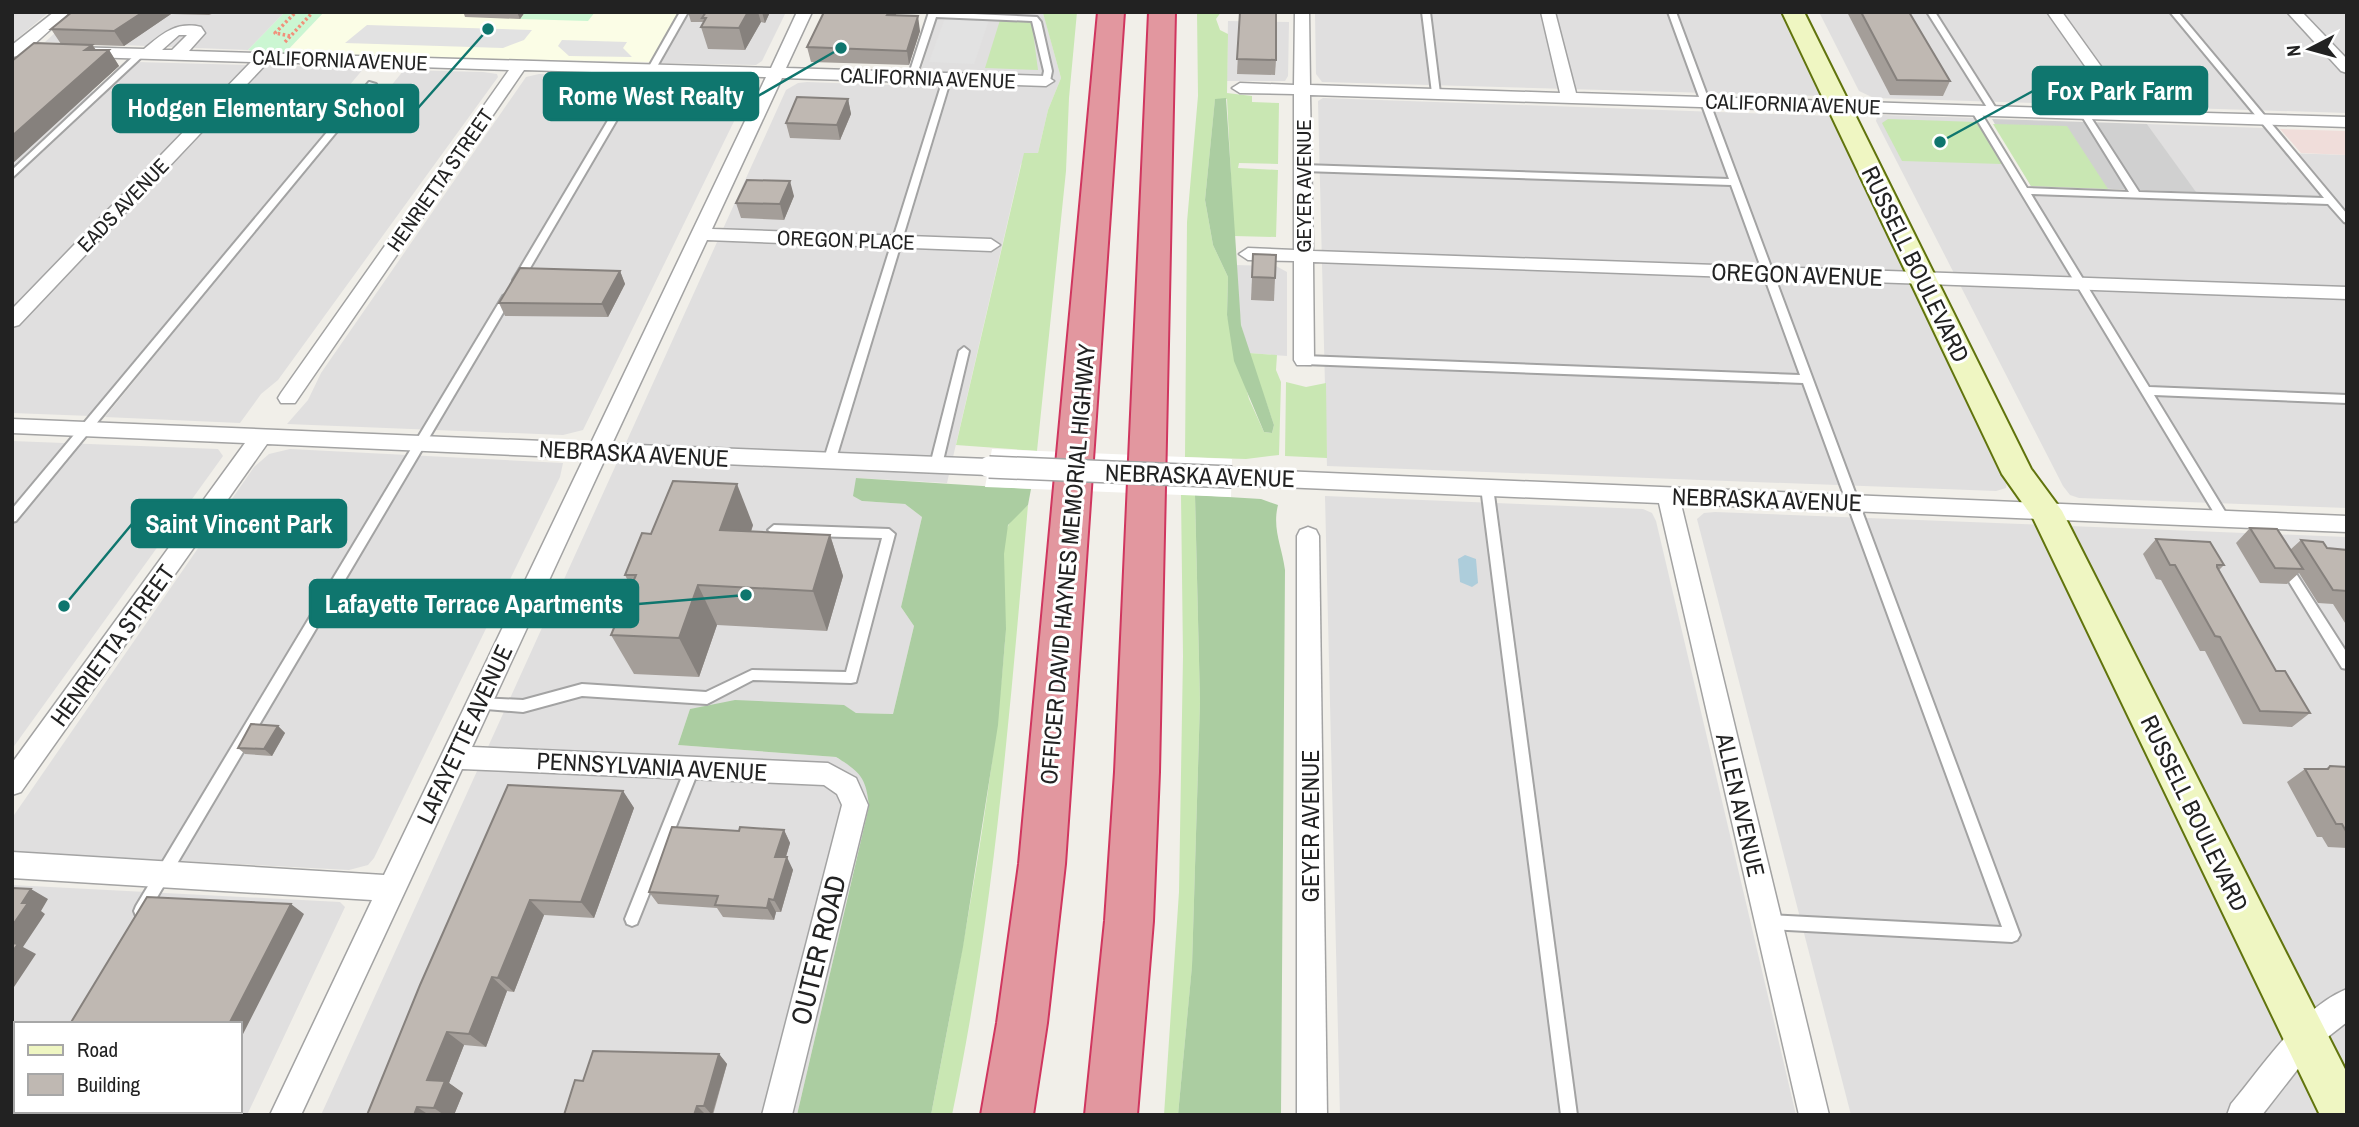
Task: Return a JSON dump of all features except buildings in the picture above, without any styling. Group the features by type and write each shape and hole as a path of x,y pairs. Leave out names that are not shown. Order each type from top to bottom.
{"highway":[{"name":"OFFICER DAVID HAYNES MEMORIAL HIGHWAY","path":"1007,1115 1022,1023 1044,838 1111,12"},
{"path":"1111,1115 1129,921 1137,772 1162,12"}],"main road":[{"name":"RUSSELL BOULEVARD","path":"1793,12 1848,106 1934,279 2018,474 2046,511 2344,1115"},
{"name":"RUSSELL BOULEVARD","path":"1811,12 1848,106"}],"street":[{"path":"14,52 63,12"},
{"name":"LAFAYETTE AVENUE","path":"285,1115 805,12"},
{"name":"GEYER AVENUE","path":"1302,12 1304,360"},
{"path":"1548,12 1569,97"},
{"path":"2054,12 2127,115"},
{"path":"2294,12 2347,68"},
{"path":"145,54 175,32 196,30 197,33 176,55"},
{"name":"CALIFORNIA AVENUE","path":"14,52 1046,81"},
{"name":"EADS AVENUE","path":"12,321 263,58"},
{"name":"HENRIETTA STREET","path":"288,398 519,66"},
{"name":"CALIFORNIA AVENUE","path":"1240,88 2347,122"},
{"name":"OREGON PLACE","path":"701,234 991,245"},
{"name":"OREGON AVENUE","path":"1248,254 2347,293"},
{"name":"NEBRASKA AVENUE","path":"12,426 2223,518 2266,536 2347,524"},
{"name":"HENRIETTA STREET","path":"12,784 260,438"},
{"name":"ALLEN AVENUE","path":"1668,495 1814,1115"},
{"name":"GEYER AVENUE","path":"1308,536 1312,1115"},
{"name":"PENNSYLVANIA AVENUE","path":"453,757 828,774 847,786"},
{"name":"OUTER ROAD","path":"777,1115 855,805 847,786"},
{"path":"12,865 392,888"},
{"path":"2242,1115 2305,1037 2347,1003"}],"lane":[{"path":"134,921 684,12"},
{"path":"1426,12 1436,93"},
{"path":"1672,12 2012,935 1769,922"},
{"path":"1931,12 1993,110"},
{"path":"2174,12 2347,220"},
{"path":"912,78 933,13 1034,19 1037,22 1048,71 1046,81"},
{"path":"12,175 145,54"},
{"path":"829,462 947,78"},
{"path":"12,518 372,84"},
{"path":"1975,110 2223,518"},
{"path":"2084,113 2136,195"},
{"path":"1303,168 1734,182"},
{"path":"2025,191 2331,201"},
{"path":"936,466 964,351"},
{"path":"1304,360 1807,379"},
{"path":"2146,391 2347,399"},
{"path":"1486,487 1569,1115"},
{"path":"479,704 523,706 582,690 707,698 752,675 851,678 889,534 774,530"},
{"path":"2266,536 2347,664"},
{"path":"632,919 692,769"}],"path":[{"path":"291,36 275,35 296,12"},
{"path":"279,48 313,12"}],"shaded area":[{"path":"12,12 49,12 12,43"},
{"path":"78,12 285,12 248,50 45,42"},
{"path":"324,12 679,12 650,62 283,55"},
{"path":"689,12 786,12 762,61 756,65 659,63"},
{"path":"939,12 1043,12 1061,78 1048,110 1038,153 1021,164 947,483 856,478 862,501 905,504 922,517 901,607 914,626 893,714 856,713 843,705 713,706 690,709 678,745 836,757 857,770 867,785 869,806 797,1115 321,1115 786,90 798,83 807,82 916,86"},
{"path":"1315,12 1783,12 1821,91 1820,96 1322,82 1316,74"},
{"path":"1819,12 2347,12 2347,113 1874,98 1859,91"},
{"path":"945,18 989,20 974,64 929,62"},
{"path":"1228,21 1289,22 1288,76 1285,81 1227,81"},
{"path":"367,25 532,30 524,40 503,48 345,43"},
{"path":"562,40 627,42 623,48 632,57 569,56 558,46"},
{"path":"137,62 364,68 348,87 353,98 351,102 91,416 12,413 12,88 105,92"},
{"path":"404,70 483,72 497,74 498,77 278,380 261,394 240,423 105,417 361,102 390,87"},
{"path":"539,74 743,81 755,86 750,99 742,105 583,430 563,435 287,424 308,400 321,373 526,77"},
{"path":"1323,98 1832,116 2007,481 2006,488 1996,491 1327,466 1318,101"},
{"path":"1877,117 1976,118 2021,193 2201,200 2147,124 2264,128 2284,153 2347,155 2347,508 2079,498 2070,495 1876,121"},
{"path":"1992,119 2147,124 2196,192 2031,186"},
{"path":"2280,129 2347,131 2347,155 2301,153"},
{"path":"1235,265 1276,266 1287,272 1287,356 1249,353 1241,325"},
{"path":"12,441 218,449 223,456 12,749"},
{"path":"290,449 563,463 560,477 374,858 368,865 349,870 12,852 12,818 254,467 269,454"},
{"path":"1325,496 1643,509 1652,513 1796,1115 1340,1115"},
{"path":"1704,513 2347,537 2347,1115 1851,1115 1697,519"},
{"path":"12,885 340,902 345,907 247,1115 12,1115"}],"green space":[{"path":"285,12 324,12 283,55 248,50"},
{"path":"525,12 595,12 588,21 520,19"},
{"path":"1017,12 1077,12 1066,171 1037,451 956,445 1024,153 1038,153 1048,110 1061,78 1043,13"},
{"path":"1197,12 1221,12 1216,19 1220,30 1228,34 1227,93 1252,96 1252,102 1279,103 1278,164 1239,163 1238,168 1278,170 1276,237 1234,236 1227,99 1215,100 1205,200 1213,245 1228,277 1227,315 1249,399 1264,432 1272,433 1274,425 1249,353 1277,355 1276,370 1281,382 1279,455 1246,459 1185,457 1187,222 1198,96"},
{"path":"1000,20 1028,21 1032,24 1038,70 985,68"},
{"path":"1226,98 1241,325 1274,425 1272,433 1264,432 1234,361 1227,315 1228,277 1213,245 1205,200 1215,99"},
{"path":"1888,119 1977,122 2002,164 1902,161 1882,123"},
{"path":"1993,124 2067,126 2108,189 2031,186"},
{"path":"1286,382 1306,387 1326,383 1327,458 1285,456"},
{"path":"856,478 1031,489 1028,505 1008,525 1004,554 1006,629 998,725 963,947 931,1115 797,1115 869,806 866,788 860,776 836,757 678,745 690,709 735,700 844,705 856,713 893,714 914,626 901,607 922,517 905,504 862,501 853,496"},
{"path":"1181,495 1195,495 1200,702 1192,967 1178,1115 1164,1115 1179,892 1183,656"},
{"path":"1195,495 1261,499 1278,505 1277,530 1285,570 1281,1115 1178,1115 1192,966 1200,702"},
{"path":"1028,505 999,811 979,964 952,1115 931,1115 974,879 992,760 1005,641 1005,533 1011,521"}],"water":[{"path":"1465,555 1476,559 1478,583 1472,587 1460,582 1458,559"}],"pier":[{"path":"992,449 1232,459 1231,497 985,487"}],"place":[{"name":"Hodgen Elementary School","path":"488,29"},
{"name":"Rome West Realty","path":"841,48"},
{"name":"Fox Park Farm","path":"1940,142"},
{"name":"Lafayette Terrace Apartments","path":"746,595"},
{"name":"Saint Vincent Park","path":"64,606"}]}
